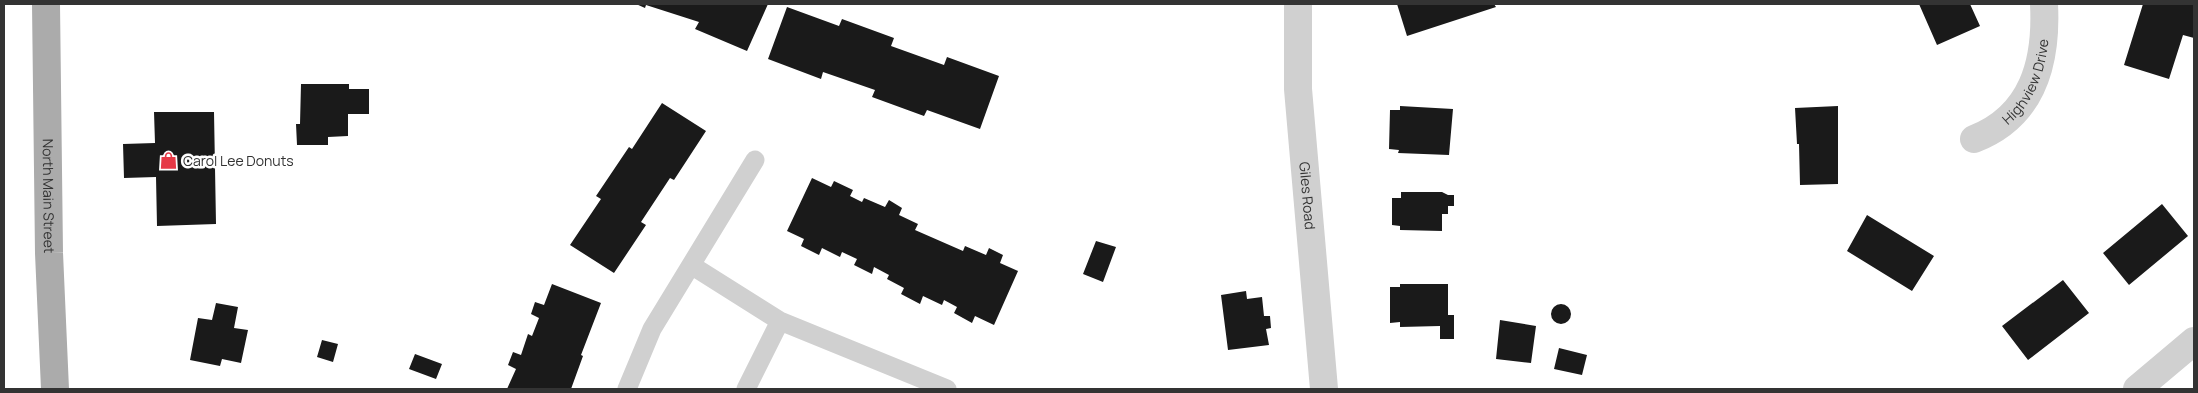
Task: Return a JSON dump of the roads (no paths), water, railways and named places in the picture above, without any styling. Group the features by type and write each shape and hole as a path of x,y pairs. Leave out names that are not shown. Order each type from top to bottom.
{"main road":[{"name":"North Main Street","path":"46,4 49,253 55,389"}],"street":[{"name":"Giles Road","path":"1298,4 1298,89 1324,389"},
{"name":"Highview Drive","path":"1974,139 2006,120 2022,103 2033,85 2043,53 2044,4"},
{"path":"2137,389 2194,341"}],"lane":[{"path":"627,389 652,329 755,160"},
{"path":"691,265 780,321 947,389"},
{"path":"746,389 780,321"}],"place":[{"name":"Carol Lee Donuts","path":"169,161"}]}
